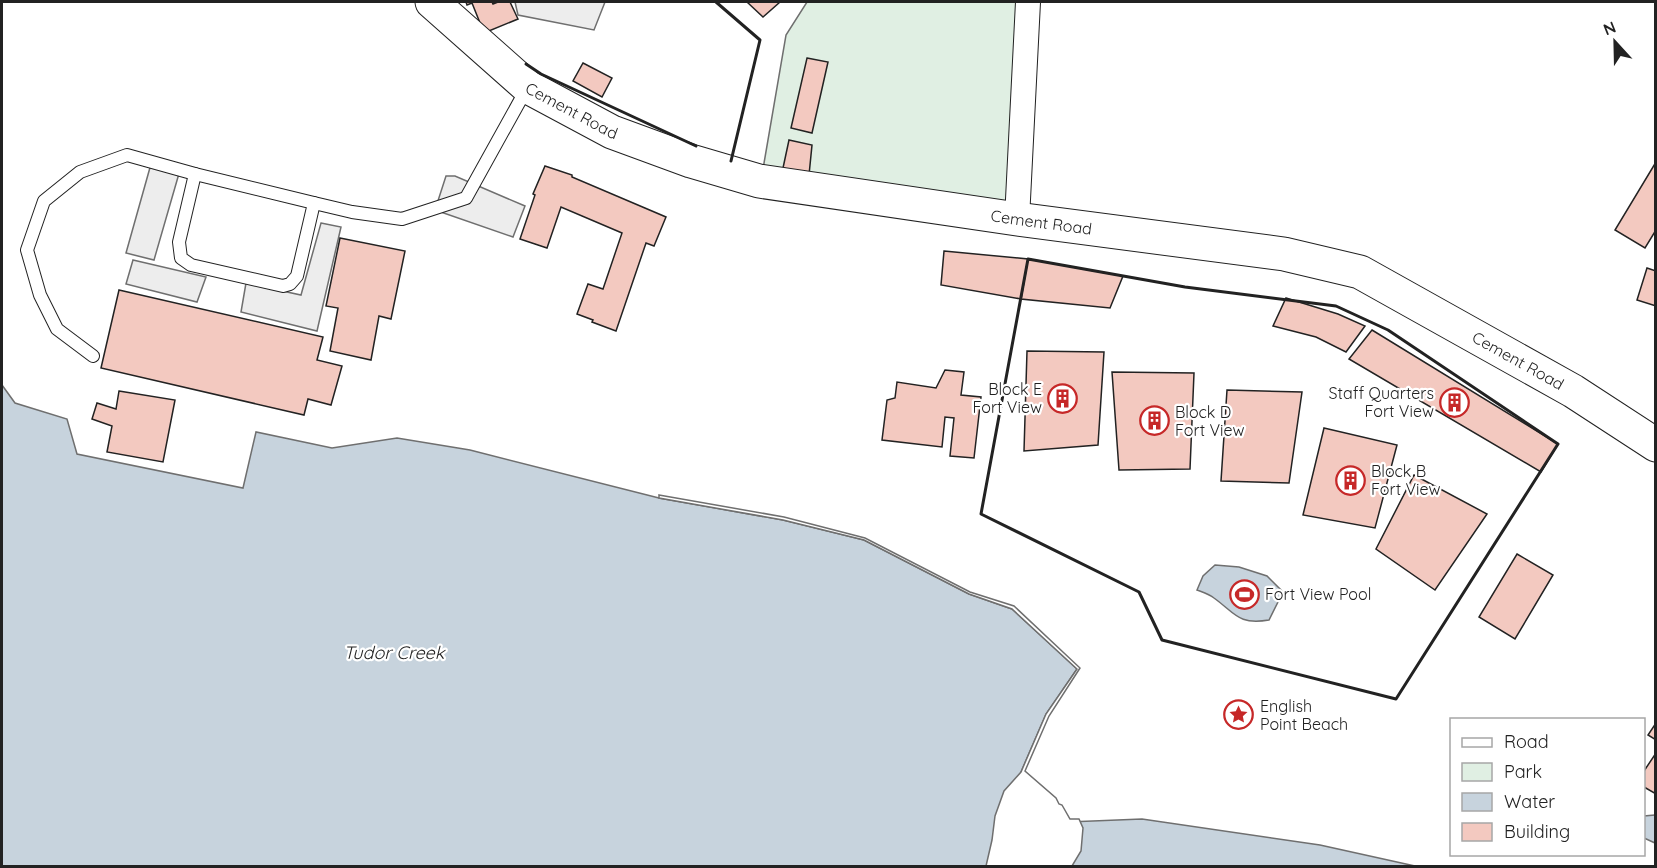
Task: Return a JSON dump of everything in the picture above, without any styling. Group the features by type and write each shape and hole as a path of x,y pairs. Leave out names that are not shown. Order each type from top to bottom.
{"main road":[{"name":"Cement Road","path":"432,2 528,87 612,132 691,161 759,181 1017,219 1284,254 1360,272 1573,391 1656,445"}],"street":[{"path":"1017,219 1028,2"}],"lane":[{"path":"93,356 57,329 39,295 27,250 44,201 80,172 127,155 352,212 402,219 466,198 528,87"},
{"path":"195,174 179,242 181,258 191,265 283,286 290,284 297,276 314,203"}],"green space":[{"path":"807,2 1025,2 1010,218 763,169 786,35"}],"shaded area":[{"path":"515,2 605,2 594,30 518,15"},
{"path":"151,164 180,170 154,260 126,253"},
{"path":"446,176 455,176 525,206 513,237 435,210"},
{"path":"321,223 341,227 317,331 241,312 246,283 301,295"},
{"path":"133,260 206,277 197,302 126,284"}],"water":[{"name":"Tudor Creek","path":"2,385 15,403 67,419 77,454 243,488 256,432 332,448 397,438 470,450 659,498 783,520 864,540 969,594 1012,609 1077,669 1046,714 1021,772 1068,822 1142,819 1320,845 1415,866 2,866"},
{"name":"Fort View Pool","path":"1215,565 1239,567 1267,576 1283,592 1269,620 1250,621 1238,617 1212,597 1197,590 1203,576"},
{"path":"1656,815 1655,843 1645,838 1645,816"}],"pier":[{"path":"659,495 784,517 865,538 970,592 1014,606 1080,668 1049,716 1025,771 1056,798 1070,819 1079,819 1083,828 1081,851 1072,866 986,866 995,816 1004,791 1021,772 1046,714 1077,669 1012,609 969,594 864,540 783,520 659,498"}],"building":[{"path":"466,2 492,2 493,4 510,2 518,19 484,33 472,3 467,5"},
{"path":"747,2 780,2 763,17"},
{"path":"807,58 828,62 812,133 791,128"},
{"path":"583,63 612,78 602,97 573,81"},
{"path":"789,140 812,145 809,175 783,168"},
{"path":"1656,162 1656,230 1645,248 1615,230"},
{"path":"545,166 572,175 572,177 666,217 654,246 646,243 616,331 577,314 588,284 603,289 622,233 561,207 547,248 520,239 535,195 533,194"},
{"path":"340,238 405,251 391,319 379,316 371,360 330,351 338,308 326,306"},
{"path":"944,251 1028,259 1021,299 941,285"},
{"path":"1028,259 1123,276 1110,308 1021,299"},
{"path":"1647,268 1656,271 1656,306 1637,300"},
{"path":"119,290 323,337 317,360 342,366 331,405 308,399 304,415 101,368"},
{"path":"1286,298 1338,314 1365,326 1346,352 1316,337 1273,326"},
{"name":"Staff Quarters Fort View","path":"1372,330 1558,444 1541,472 1349,359"},
{"name":"Block E Fort View","path":"1027,351 1104,352 1098,445 1024,451"},
{"path":"945,370 964,372 961,395 981,397 974,458 950,456 954,418 945,417 942,447 882,440 887,400 895,398 897,382 936,388"},
{"name":"Block D Fort View","path":"1112,372 1194,373 1190,469 1119,470"},
{"path":"1227,390 1302,392 1289,483 1221,481"},
{"path":"119,391 175,400 163,462 107,452 112,426 92,419 97,403 116,409"},
{"name":"Block B Fort View","path":"1324,428 1397,445 1375,528 1303,515"},
{"path":"1414,475 1487,514 1435,590 1376,549"},
{"path":"1517,554 1553,575 1515,639 1479,617"},
{"path":"1656,723 1656,740 1648,735"},
{"path":"1656,753 1656,794 1645,788 1645,770"}],"wall":[{"path":"716,2 760,40 731,161"},
{"path":"526,64 541,74 696,146"},
{"path":"1028,259 1185,287 1336,306 1388,330 1558,444 1396,699 1162,640 1139,592 981,514 1028,259"}],"place":[{"name":"Block E Fort View","path":"1063,398"},
{"name":"Staff Quarters Fort View","path":"1455,402"},
{"name":"Block D Fort View","path":"1154,421"},
{"name":"Block B Fort View","path":"1350,480"},
{"name":"Fort View Pool","path":"1244,594"},
{"name":"English Point Beach","path":"1239,715"}]}
